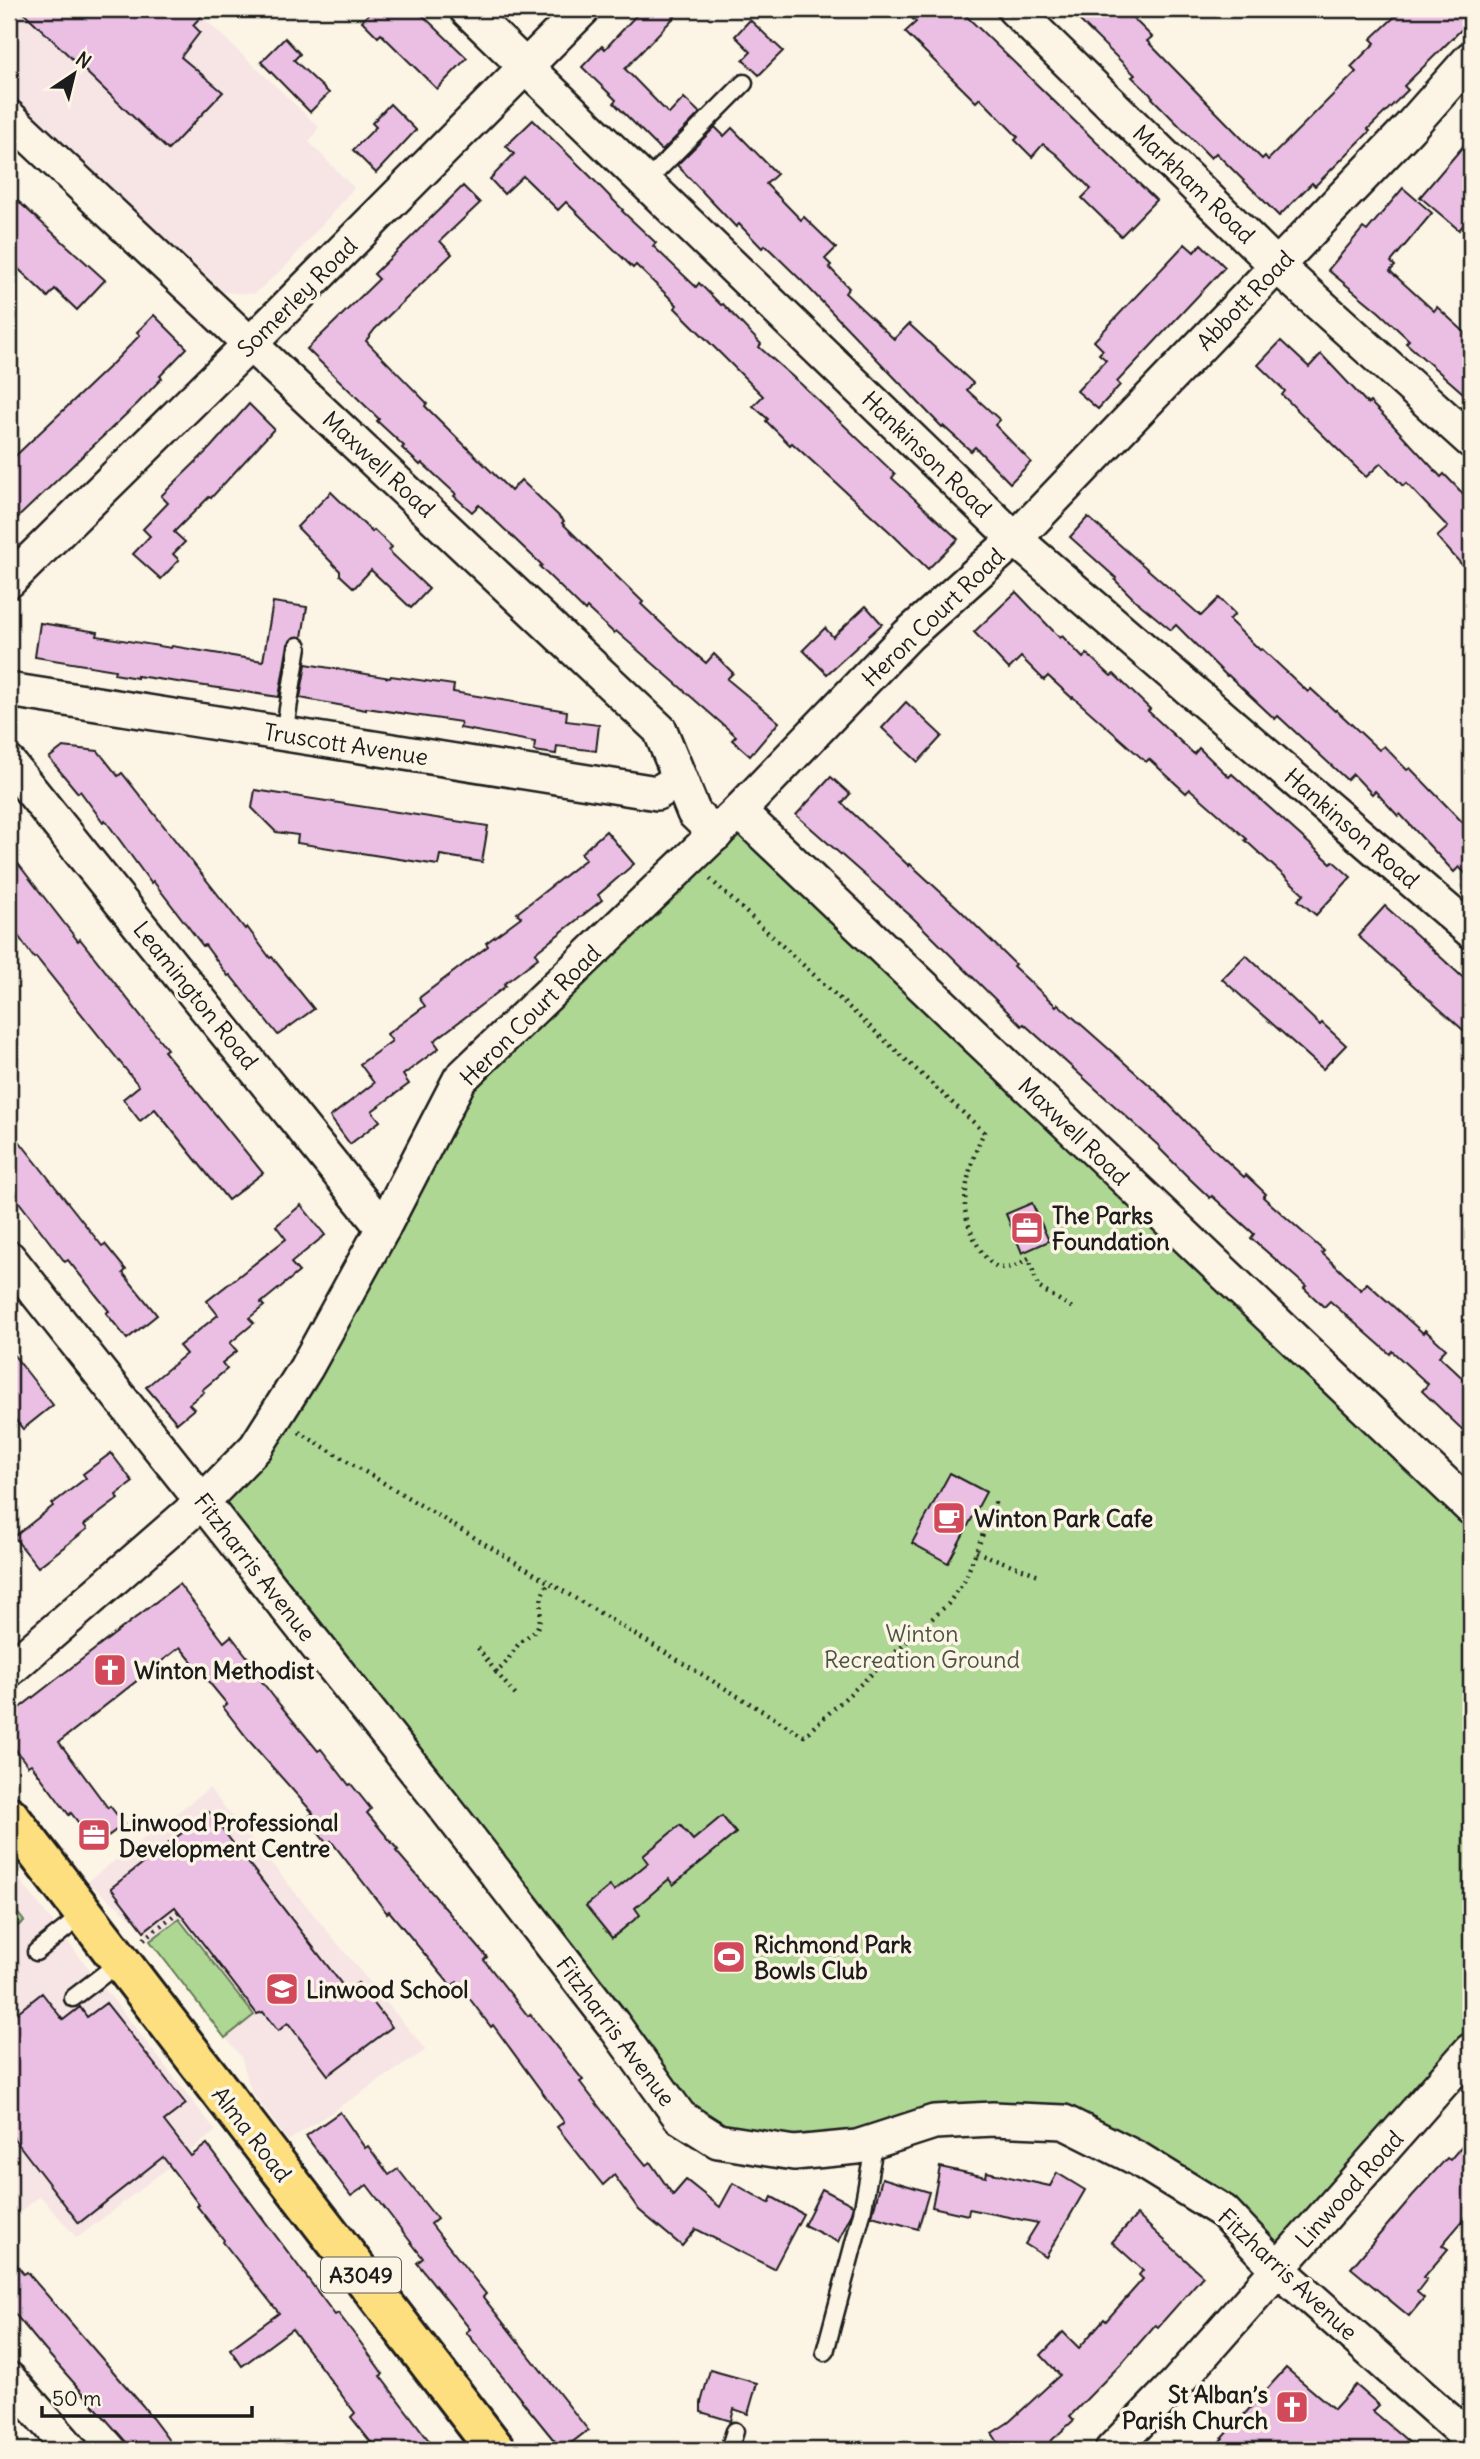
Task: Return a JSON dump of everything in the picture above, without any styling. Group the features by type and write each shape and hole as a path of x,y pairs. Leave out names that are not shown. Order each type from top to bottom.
{"main road":[{"name":"Alma Road","path":"9,1816 83,1914 132,1951 496,2450"}],"street":[{"name":"Hankinson Road","path":"466,9 1015,539 1471,931"},
{"name":"Somerley Road","path":"9,582 583,9"},
{"name":"Markham Road","path":"1014,9 1278,266 1471,441"},
{"name":"Abbott Road","path":"1015,539 1400,138 1471,58"},
{"name":"Maxwell Road","path":"9,117 660,730 694,813 716,834"},
{"name":"Heron Court Road","path":"9,1670 203,1501 256,1447 306,1368 383,1228 460,1079 716,834 908,635 1015,539"},
{"name":"Truscott Avenue","path":"9,690 657,793 679,780"},
{"name":"Leamington Road","path":"9,763 383,1228"},
{"name":"Maxwell Road","path":"739,811 1471,1508"},
{"name":"Fitzharris Avenue","path":"9,1258 530,1916 680,2117 718,2141 794,2153 857,2147 934,2122 993,2119 1064,2122 1138,2159 1224,2212 1277,2268 1471,2440"},
{"name":"Linwood Road","path":"1112,2450 1177,2384 1471,2050"},
{"path":"9,2379 71,2450"}],"lane":[{"path":"645,183 744,83"},
{"path":"284,734 299,646"},
{"path":"36,1952 83,1914"},
{"path":"73,1998 132,1951"},
{"path":"825,2352 862,2213 875,2141"},
{"path":"729,2450 735,2431"}],"path":[{"path":"689,859 984,1132 974,1154 967,1188 965,1209 970,1233 996,1267 1013,1268 1029,1258 1038,1287 1074,1309"},
{"path":"273,1419 804,1736 948,1604 965,1580 997,1498"},
{"path":"976,1552 1039,1575"},
{"path":"496,1672 512,1657 516,1647 534,1633 538,1625 542,1596 550,1582"},
{"path":"478,1648 517,1697"},
{"path":"132,1951 178,1912"}],"shaded area":[{"path":"21,9 194,9 319,127 309,142 354,188 287,265 254,294 224,292 9,98 9,21"},
{"name":"Linwood School","path":"209,1788 426,2050 288,2141 251,2091 241,2057 134,1920 87,1882"},
{"path":"9,1866 216,2131 77,2238 40,2196 9,2222"}],"green space":[{"name":"Winton Recreation Ground","path":"739,811 1471,1508 1471,2050 1277,2268 1064,2122 934,2122 873,2154 718,2141 203,1501 256,1447 460,1079"},
{"path":"9,1902 24,1921 9,1933"},
{"path":"179,1919 254,2015 225,2038 150,1941"}],"building":[{"path":"20,9 208,9 193,25 200,32 181,57 223,92 168,150"},
{"path":"373,9 416,9 467,58 437,89 381,34 378,37 362,21"},
{"path":"642,9 682,9 625,69 669,114 684,98 700,113 662,151 582,67 602,46 605,49"},
{"path":"903,9 959,9 1156,200 1121,236 1082,198 1091,189 1056,154 1043,144 1032,157 1015,140 1018,137 980,98 976,102 905,32 916,22"},
{"path":"1068,9 1124,9 1152,37 1147,41 1262,159 1265,156 1268,160 1356,72 1351,67 1375,43 1371,39 1403,9 1471,9 1471,20 1404,86 1408,90 1368,129 1370,131 1315,186 1312,183 1279,216 1216,153 1211,158 1132,77 1135,75"},
{"path":"750,20 783,51 759,75 743,60 751,52 735,36"},
{"path":"285,38 300,54 294,60 329,93 310,112 261,62"},
{"path":"390,104 416,130 376,173 353,150 376,127 372,123"},
{"path":"533,120 656,243 653,246 696,287 699,283 723,304 761,344 759,347 895,474 892,478 958,539 928,569 766,421 768,419 753,406 763,396 675,308 677,305 636,265 633,268 566,202 558,210 523,176 504,194 490,179 514,154 506,146"},
{"path":"715,127 724,136 732,128 777,174 766,184 801,220 804,217 836,248 825,259 849,288 845,293 894,339 909,324 973,383 967,390 1000,420 995,425 1031,462 1010,483 975,447 971,451 942,427 803,282 765,245 762,248 739,224 736,227 677,165"},
{"path":"1471,137 1471,216 1459,230 1420,197"},
{"path":"463,186 480,203 440,241 452,254 366,341 427,403 425,406 511,491 521,480 679,640 706,663 714,654 733,673 727,679 779,722 750,756 732,740 736,736 616,631 614,633 587,608 585,611 540,567 542,565 479,505 472,512 422,463 420,465 377,421 379,419 307,349 379,279 374,274"},
{"path":"1403,188 1432,213 1391,262 1395,266 1390,271 1434,311 1437,307 1471,338 1471,400 1406,343 1409,340 1379,312 1328,270 1363,228 1367,231"},
{"path":"9,193 105,280 77,310 55,289 48,297 9,260"},
{"path":"1185,244 1194,252 1201,244 1225,267 1117,382 1120,385 1098,409 1077,391 1106,360 1099,354 1103,350 1094,341"},
{"path":"154,315 187,348 138,403 9,526 9,462 113,363 140,335 137,332"},
{"path":"1281,341 1309,367 1321,354 1441,477 1444,474 1471,502 1471,575 1437,537 1448,527 1406,483 1403,486 1381,463 1366,477 1282,395 1285,391 1258,365"},
{"path":"249,404 274,429 211,498 174,532 185,542 173,554 179,560 161,579 133,554 150,536 143,529 168,503 161,496 210,448"},
{"path":"331,492 372,532 374,530 392,547 389,551 429,589 411,608 371,570 354,588 297,527"},
{"path":"1088,517 1201,616 1219,598 1235,614 1229,620 1260,650 1308,692 1311,689 1336,710 1379,750 1384,746 1407,770 1410,768 1471,831 1471,879 1459,867 1454,872 1375,791 1372,794 1353,774 1347,780 1278,716 1275,719 1176,625 1171,630 1136,601 1116,578 1070,537"},
{"path":"1016,592 1083,658 1087,654 1111,676 1114,674 1150,709 1148,711 1194,754 1199,748 1229,777 1232,774 1331,863 1333,861 1351,877 1316,915 1298,900 1304,894 1190,789 1186,793 1149,759 1146,762 1048,676 1044,680 1021,657 1009,669 974,632"},
{"path":"273,602 307,607 302,637 294,637 288,644 279,697 137,678 114,674 115,670 35,657 40,623 98,632 97,636 263,661"},
{"path":"866,606 882,624 827,674 803,650 825,628 833,637"},
{"path":"306,664 454,685 453,692 567,711 566,721 599,725 596,751 557,746 556,754 534,751 535,742 460,728 461,722 366,710 300,698"},
{"path":"906,702 942,736 918,762 882,728"},
{"path":"63,747 98,751 118,776 122,773 245,929 247,927 314,1009 278,1035 205,945 203,946 153,881 151,883 105,820 103,822 80,791 78,793 49,758"},
{"path":"831,777 850,794 842,803 958,908 1015,964 1013,966 1056,1006 1058,1004 1154,1089 1204,1140 1244,1177 1246,1175 1266,1194 1263,1197 1324,1251 1322,1253 1361,1290 1367,1283 1423,1333 1425,1330 1446,1349 1439,1356 1471,1386 1471,1438 1422,1391 1428,1384 1330,1301 1324,1307 1304,1288 1306,1286 1251,1238 1254,1234 1212,1196 1210,1198 1160,1147 1024,1024 1022,1026 912,917 796,815"},
{"path":"255,790 488,826 482,862 440,855 438,865 297,843 298,835 276,832 252,808"},
{"path":"606,831 634,864 598,895 602,900 535,953 538,958 434,1041 439,1048 403,1075 409,1084 372,1111 380,1121 350,1144 330,1117 374,1083 360,1064 392,1041 387,1034 425,1006 419,998 488,946 486,943 521,917 517,913 586,859 581,853"},
{"path":"9,852 263,1173 228,1200 155,1109 140,1121 123,1099 139,1086 36,957 34,958 9,923"},
{"path":"1385,906 1471,985 1471,1037 1358,936"},
{"path":"1246,955 1320,1025 1322,1023 1346,1045 1323,1069 1222,979"},
{"path":"9,1128 102,1246 105,1244 126,1270 123,1273 157,1315 127,1339 106,1313 109,1311 68,1260 65,1262 9,1189"},
{"name":"The Parks Foundation","path":"1032,1203 1049,1241 1022,1253 1006,1214"},
{"path":"301,1205 325,1235 291,1263 299,1272 261,1303 264,1306 249,1318 254,1323 230,1343 237,1351 222,1363 227,1369 189,1404 194,1409 177,1423 146,1387 186,1354 179,1346 218,1315 207,1301 286,1239 276,1226"},
{"path":"9,1349 53,1405 23,1429 9,1412"},
{"path":"111,1453 133,1482 116,1495 118,1499 84,1525 87,1529 38,1567 14,1537 86,1478 83,1474"},
{"name":"Winton Park Cafe","path":"950,1473 986,1492 948,1563 912,1543"},
{"path":"179,1584 224,1642 231,1636 252,1663 249,1665 280,1705 318,1751 321,1749 349,1785 351,1784 371,1809 367,1813 398,1850 396,1851 487,1957 484,1960 583,2080 580,2082 613,2125 646,2165 650,2162 673,2195 686,2180 720,2207 733,2183 769,2203 772,2197 803,2214 774,2269 696,2229 682,2246 639,2210 614,2175 603,2185 557,2127 564,2122 493,2025 491,2027 457,1982 451,1986 389,1911 387,1913 331,1841 327,1844 307,1818 313,1813 251,1743 223,1707 227,1704 180,1647 59,1742 108,1808 110,1806 124,1824 96,1845 71,1813 69,1815 31,1764 28,1766 9,1741 9,1716"},
{"path":"209,1812 347,1991 358,1983 392,2027 328,2075 288,2023 278,2031 263,2012 257,2014 175,1907 144,1931 111,1888"},
{"path":"722,1816 736,1833 673,1885 669,1879 635,1908 640,1915 612,1938 586,1906 610,1886 614,1891 648,1863 643,1856 680,1825 693,1840"},
{"path":"42,1993 63,2020 80,2007 87,2017 106,2003 186,2104 164,2121 191,2156 207,2144 335,2315 338,2313 358,2339 383,2374 380,2376 430,2442 419,2450 377,2450 351,2417 355,2413 292,2329 242,2366 230,2349 279,2313 223,2242 163,2157 79,2223 9,2132 9,2019"},
{"path":"340,2112 365,2148 368,2146 389,2175 398,2169 437,2219 431,2224 486,2294 483,2297 588,2430 562,2450 466,2332 470,2329 417,2263 423,2258 367,2185 351,2196 306,2136"},
{"path":"1471,2135 1471,2211 1442,2245 1448,2249 1424,2277 1427,2279 1417,2292 1424,2298 1409,2316 1351,2268 1413,2195 1447,2158 1450,2160"},
{"path":"940,2167 986,2177 987,2172 1050,2186 1057,2173 1085,2190 1046,2257 1025,2244 1038,2223 969,2209 968,2215 932,2207"},
{"path":"882,2178 929,2192 918,2229 872,2216"},
{"path":"822,2189 853,2205 838,2242 804,2225"},
{"path":"1137,2215 1203,2276 1158,2327 1155,2325 1070,2416 1074,2420 1041,2450 1003,2450 992,2433 1009,2422 1060,2375 1041,2355 1063,2332 1079,2348 1143,2279 1139,2275 1143,2270 1112,2242"},
{"path":"9,2255 24,2274 27,2272 143,2406 176,2450 133,2450 45,2350 9,2307"},
{"name":"St Alban’s Parish Church","path":"1286,2368 1334,2409 1356,2385 1379,2405 1373,2411 1418,2450 1212,2450"},
{"path":"710,2370 757,2383 748,2414 734,2409 731,2421 701,2412"}],"place":[{"name":"The Parks Foundation","path":"1027,1228"},
{"name":"Winton Park Cafe","path":"949,1518"},
{"name":"Winton Methodist","path":"110,1670"},
{"name":"Linwood Professional Development Centre","path":"94,1835"},
{"name":"Richmond Park Bowls Club","path":"729,1957"},
{"name":"Linwood School","path":"282,1989"},
{"name":"St Alban’s Parish Church","path":"1292,2407"}]}
